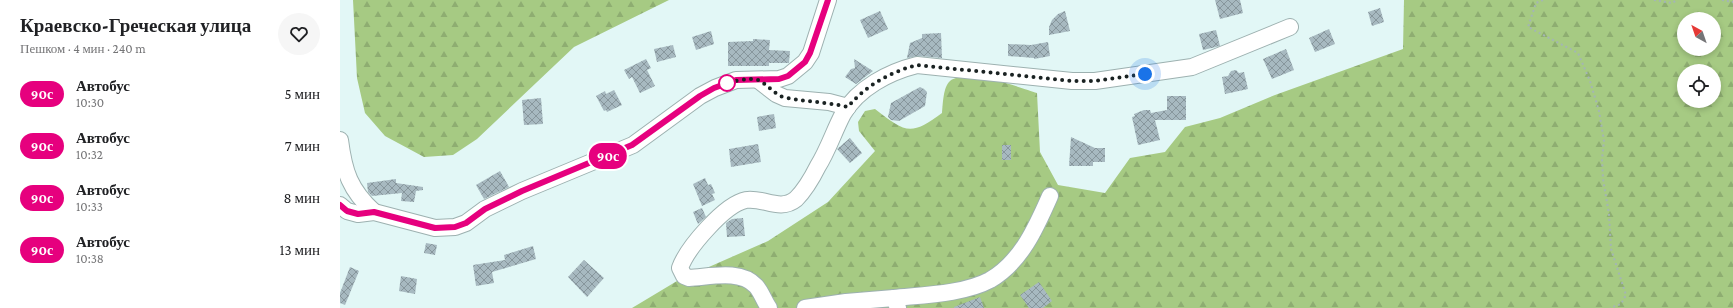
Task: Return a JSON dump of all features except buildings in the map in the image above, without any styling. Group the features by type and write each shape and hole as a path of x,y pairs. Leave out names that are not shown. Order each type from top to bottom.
{"street":[{"path":"340,205 347,211 358,214 374,212 435,228 455,227 466,223 485,209 522,191 632,145 700,96 714,88 736,80 779,79 788,76 805,62 810,53 828,0"},
{"path":"764,305 756,287 751,282 741,277 721,275 689,278 681,272 682,264 695,242 734,204 746,200 756,199 780,205 789,203 795,199 807,186 826,152 848,107 854,100 880,79 894,72 917,65 1072,81 1095,81 1192,67 1290,27"},
{"path":"758,80 776,94 785,98 829,102 848,107"},
{"path":"340,140 342,163 351,186 358,196 374,212"},
{"path":"805,308 846,302 896,303 946,293 989,280 1005,269 1021,252 1036,228 1050,196"}],"path":[{"path":"1543,0 1536,3 1528,27 1578,53 1590,81 1599,111 1604,141 1602,159 1603,179 1609,214 1611,249 1626,294 1622,304 1610,308"},
{"path":"1654,0 1672,3 1677,0"},
{"path":"1722,0 1733,2"}],"green space":[{"path":"353,0 669,0 574,47 477,139 453,155 424,157 385,136 365,113 357,78"},
{"path":"1404,0 1733,0 1733,308 632,308 677,281 768,241 828,202 875,151 859,131 858,122 865,111 875,109 894,123 908,129 922,126 942,113 946,87 950,81 958,78 968,77 993,80 1037,93 1040,152 1058,185 1105,193 1130,158 1165,152 1185,127 1220,118 1275,95 1403,49"}],"bus line":[{"name":"90с","path":"340,205 347,211 358,214 374,212 435,228 455,227 466,223 485,209 522,191 632,145 700,96 714,88 736,80 779,79 788,76 805,62 810,53 828,0"}],"route":[{"path":"727,83 725,84 736,80 758,80 776,94 785,98 829,102 848,107 854,100 880,79 894,72 917,65 970,72 1072,81 1095,81 1145,74"}]}
